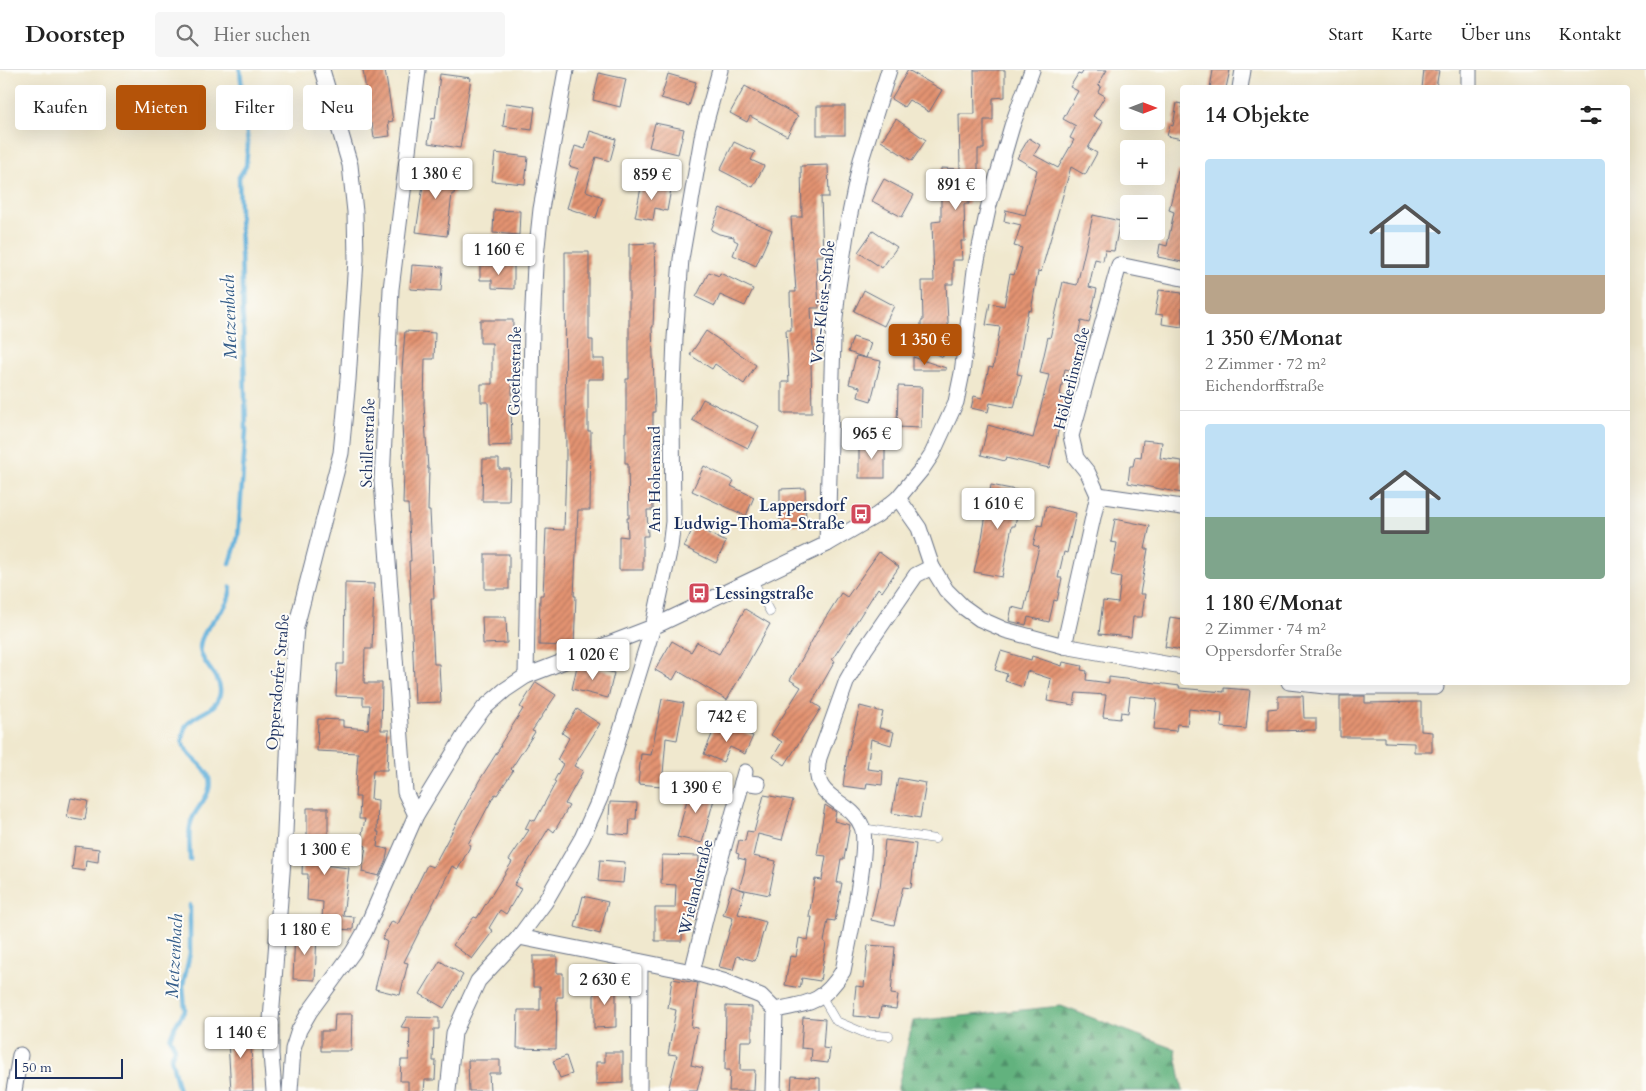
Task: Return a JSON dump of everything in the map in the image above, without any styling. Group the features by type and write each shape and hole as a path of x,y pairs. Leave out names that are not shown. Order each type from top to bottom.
{"street":[{"name":"Oppersdorfer Straße","path":"274,1091 271,1054 272,1003 296,627 340,453 348,380 356,260 350,165 322,70"},
{"name":"Schillerstraße","path":"416,815 405,792 382,482 391,288 418,70"},
{"name":"Goethestraße","path":"526,676 535,265 545,183 566,70"},
{"name":"Am Hohensand","path":"653,627 670,547 673,522 672,414 681,259 703,132 720,70"},
{"name":"Von-Kleist-Straße","path":"827,544 833,339 838,287 847,228 861,160 889,70"},
{"path":"290,1091 293,1049 299,1030 364,933 416,815 469,728 484,708 505,690 526,676 653,627 752,578 827,544 877,515 898,498 922,469 932,454 956,402 962,373 975,270 989,205 1012,126 1032,70"},
{"path":"1240,85 1243,70"},
{"path":"1469,70 1469,85"},
{"name":"Hölderlinstraße","path":"1098,494 1088,473 1076,458 1071,436 1119,265 1180,278"},
{"path":"1064,646 1098,494 1180,507"},
{"path":"898,498 919,528 932,567 946,590 962,606 980,619 1005,630 1064,646 1180,667"},
{"path":"775,1010 800,1005 822,997 843,971 860,876 864,844 862,828 855,816 826,793 819,783 816,770 848,680 865,649 916,576 932,567"},
{"path":"448,1091 454,1033 478,981 519,937 545,902 582,838 600,798 653,627"},
{"path":"1335,685 1436,687"},
{"name":"Wielandstraße","path":"692,972 743,777 758,784"},
{"path":"519,937 692,972 726,982 761,996 775,1010 773,1091"},
{"path":"639,1091 640,962"},
{"path":"14,1091 20,1055"}],"lane":[{"path":"752,578 770,612"},
{"path":"862,828 935,839"},
{"path":"822,997 836,1021 867,1034 889,1036"}],"green space":[{"path":"1061,1006 1175,1049 1183,1091 897,1091 913,1021"}],"building":[{"path":"363,70 385,70 393,121 388,122 390,136 374,138 372,85 365,85"},
{"path":"908,70 942,90 929,112 909,100 904,107 891,99"},
{"path":"974,70 1005,70 1005,97 993,98 993,120 984,120 984,149 978,149 978,173 969,173 969,204 964,204 965,241 961,241 962,260 953,260 953,284 946,284 949,340 943,340 943,357 913,342 913,331 921,331 921,321 923,321 922,281 934,281 932,222 941,221 941,168 960,169 959,114 975,114"},
{"path":"1084,70 1107,70 1098,85 1101,86 1098,92 1105,96 1093,116 1103,122 1088,148 1097,153 1085,175 1071,167 1041,272 1038,271 1031,311 1028,310 1017,374 1022,375 1014,408 990,403 988,412 971,408 974,396 982,398 989,367 993,368 1000,327 986,325 990,303 1004,306 1010,274 1014,275 1022,248 1014,246 1021,225 1004,221 1006,210 1025,215 1037,170 1017,158 1029,138 1040,145 1034,155 1058,168 1074,140 1070,138 1076,126 1063,119 1078,91 1070,87 1078,74 1081,75"},
{"path":"1213,70 1230,70 1227,85 1210,85"},
{"path":"1424,70 1439,70 1436,85 1422,85"},
{"path":"599,73 626,79 620,107 593,100"},
{"path":"440,74 471,78 460,148 428,143 432,118 435,119"},
{"path":"668,74 696,82 689,106 661,98"},
{"path":"745,86 798,116 787,136 750,116 747,122 730,113"},
{"path":"506,103 535,107 532,130 503,126"},
{"path":"1177,103 1180,104 1180,139 1167,136 1170,125 1173,126"},
{"path":"817,106 845,106 845,135 817,135"},
{"path":"896,119 926,140 912,161 881,141"},
{"path":"655,123 684,129 678,154 649,147"},
{"path":"590,131 616,139 610,161 596,157 586,191 603,197 596,218 567,208 579,169 569,166 575,146 585,149"},
{"path":"734,142 755,152 751,160 764,166 753,187 720,170"},
{"path":"495,153 528,157 525,184 492,181"},
{"path":"426,165 458,170 454,194 452,194 447,236 416,232"},
{"path":"828,165 829,197 821,197 823,256 816,256 819,308 811,308 814,362 811,362 812,413 782,413 782,382 789,382 786,330 791,330 790,292 796,292 791,217 802,217 801,166"},
{"path":"1178,171 1180,172 1180,262 1158,257 1160,244 1167,246 1174,212 1169,210"},
{"path":"884,179 914,195 902,217 872,201"},
{"path":"642,183 671,189 667,211 655,208 653,220 635,217"},
{"path":"720,208 772,230 756,266 733,255 738,242 734,240 734,237 711,230"},
{"path":"494,210 520,211 519,235 493,233"},
{"path":"1093,215 1120,221 1114,251 1105,250 1103,261 1095,259 1089,287 1097,289 1089,323 1081,321 1076,344 1081,345 1075,371 1065,369 1060,395 1069,398 1049,468 1006,458 1005,461 981,455 988,425 1033,438 1049,375 1040,373 1063,282 1077,285"},
{"path":"873,231 897,247 882,268 858,252"},
{"path":"655,243 656,276 652,327 655,412 653,412 653,510 647,510 648,536 643,536 643,570 619,570 619,536 628,537 627,518 629,518 628,463 625,463 625,432 626,379 629,379 629,244"},
{"path":"565,252 589,252 589,340 593,340 593,359 604,359 604,379 588,379 588,431 591,431 590,510 578,510 574,646 539,645 540,595 543,595 546,529 564,530 566,465"},
{"path":"412,265 443,267 441,291 410,289"},
{"path":"480,265 514,266 514,289 492,288 492,280 480,280"},
{"path":"709,272 719,276 720,273 753,289 745,306 720,295 715,306 696,297"},
{"path":"864,290 894,306 884,326 854,311"},
{"path":"1159,290 1180,293 1180,327 1162,324 1163,315 1155,314"},
{"path":"480,320 513,320 512,445 489,446 488,402 481,402 481,384 492,384 492,343 480,343"},
{"path":"405,331 435,333 434,359 425,359 424,404 429,469 428,511 430,511 434,598 431,598 434,664 439,664 441,702 415,703 408,504 403,504 402,370"},
{"path":"706,331 756,365 744,384 715,364 712,369 690,355"},
{"path":"853,337 871,343 866,358 848,352"},
{"path":"856,356 881,361 871,401 858,397 860,387 849,384"},
{"path":"913,357 946,368 946,370 913,370"},
{"path":"898,386 922,387 921,428 897,427"},
{"path":"703,399 759,426 748,448 692,420"},
{"path":"1143,440 1162,442 1160,458 1180,461 1180,493 1128,483 1130,466 1133,466 1135,457 1141,458"},
{"path":"859,442 885,442 885,478 859,478"},
{"path":"483,459 499,459 499,469 510,469 509,501 482,501"},
{"path":"704,466 734,481 731,486 754,497 746,516 692,491"},
{"path":"991,485 1021,491 1015,526 1012,526 1002,577 974,572"},
{"path":"805,488 806,525 780,525 780,489"},
{"path":"1046,506 1076,513 1067,553 1064,552 1058,578 1062,578 1057,601 1054,600 1049,622 1028,617 1026,625 1009,621 1012,607 1024,610 1039,547 1033,545 1038,525 1042,526"},
{"path":"1115,519 1150,526 1145,549 1148,549 1140,594 1145,594 1142,617 1133,617 1131,637 1099,634 1103,601 1118,603 1121,577 1111,575 1117,543 1111,542"},
{"path":"694,526 726,542 716,563 684,547"},
{"path":"879,552 899,567 882,592 878,588 832,660 835,661 812,702 821,708 785,765 773,757 782,742 771,735 801,687 790,680 841,593 847,597"},
{"path":"485,554 509,554 509,589 485,589"},
{"path":"345,583 374,584 372,649 365,649 364,683 382,683 381,730 389,730 387,770 373,770 371,799 378,800 377,832 379,832 377,847 388,849 386,860 379,876 362,872 366,846 360,844 365,819 359,819 360,797 355,797 358,753 317,751 318,719 343,720 343,727 368,729 370,705 363,705 363,697 336,696 337,664 344,664"},
{"path":"745,609 770,624 727,700 678,671 673,680 655,670 672,641 691,652 697,642 719,654"},
{"path":"482,617 506,617 507,643 483,644"},
{"path":"1170,617 1180,619 1180,650 1165,647"},
{"path":"1001,651 1031,660 1032,656 1062,666 1063,662 1082,666 1081,670 1087,671 1086,680 1109,683 1109,677 1180,686 1179,688 1224,692 1224,688 1250,690 1246,729 1221,727 1222,713 1189,709 1187,725 1177,724 1176,731 1154,729 1157,699 1130,696 1128,713 1121,712 1120,719 1103,717 1106,695 1076,693 1074,705 1047,701 1051,679 1027,671 1023,687 1005,681 1007,674 995,670"},
{"path":"582,665 614,673 608,698 572,689 577,666"},
{"path":"536,682 556,695 532,731 535,732 511,769 513,771 497,795 495,794 468,844 471,845 458,869 452,866 404,962 408,963 400,995 375,989 387,942 382,939 392,921 398,924 427,865 433,867 479,781 523,709 520,707"},
{"path":"1278,696 1303,696 1304,718 1316,718 1316,730 1268,731 1268,709 1278,708"},
{"path":"1340,696 1365,696 1365,703 1421,702 1421,731 1432,732 1432,752 1414,752 1414,743 1385,742 1385,737 1340,737"},
{"path":"662,699 684,703 677,740 666,738 662,786 638,784 641,754 651,755"},
{"path":"860,706 883,712 879,728 894,732 891,745 871,739 867,769 883,771 882,785 867,783 866,789 843,786 847,755"},
{"path":"577,709 600,724 574,766 583,771 565,804 569,806 554,832 549,828 514,885 521,889 506,914 500,910 489,928 493,931 472,959 453,945 474,917 477,918 512,862 509,860 529,830 525,829 530,819 535,821 556,782 554,781 563,764 557,760 569,738 562,733"},
{"path":"728,726 753,736 745,754 730,747 723,762 704,754 715,727 725,732"},
{"path":"898,778 926,783 920,818 892,813"},
{"path":"691,785 716,792 702,843 677,837"},
{"path":"764,795 793,800 782,840 758,834 753,856 776,861 769,895 740,889 745,891 738,914 766,922 755,961 737,956 733,970 719,967 733,918 723,915 732,886 739,889 746,860 738,858 739,854 736,853 739,840 745,841 747,831 754,832"},
{"path":"71,798 88,801 85,820 67,817"},
{"path":"610,802 637,803 636,819 630,819 629,835 608,833"},
{"path":"825,805 836,812 834,821 850,825 844,859 841,859 837,883 842,883 835,921 828,920 820,981 802,978 800,988 785,985 790,956 796,957 799,938 808,940 812,917 809,917 815,879 822,880 826,856 817,855"},
{"path":"307,808 328,808 328,838 324,838 323,865 349,868 343,916 354,917 353,930 338,929 338,937 321,936 323,902 307,900 308,874 302,874 303,849 307,849"},
{"path":"885,840 916,844 911,888 903,887 894,925 871,920 878,888 880,888"},
{"path":"75,846 99,849 98,862 86,860 85,871 72,869"},
{"path":"662,855 699,856 698,893 695,893 695,918 682,918 682,941 655,941 655,908 675,908 676,885 661,884"},
{"path":"600,860 625,862 623,883 598,881"},
{"path":"583,896 608,902 600,934 575,927"},
{"path":"295,932 317,933 315,980 293,979"},
{"path":"868,945 895,947 891,994 898,995 896,1009 881,1007 879,1018 853,1016 856,986 864,987"},
{"path":"533,956 557,956 557,973 563,973 563,997 557,997 556,1049 517,1048 518,1010 540,1010 540,987 533,987"},
{"path":"440,961 463,975 444,1008 420,994"},
{"path":"606,967 621,967 622,984 607,984"},
{"path":"672,979 698,983 691,1027 698,1028 691,1065 703,1068 697,1091 668,1091 677,1055 668,1054 676,1010 668,1008"},
{"path":"594,984 616,984 616,1027 594,1028"},
{"path":"726,1006 752,1007 752,1041 741,1041 740,1070 755,1070 754,1091 729,1091 730,1070 725,1070"},
{"path":"335,1014 352,1014 351,1051 321,1051 321,1031 334,1031"},
{"path":"407,1017 439,1018 439,1029 434,1029 433,1061 436,1061 435,1080 425,1080 424,1091 408,1091 408,1081 400,1081 401,1060 409,1060 410,1028 401,1027"},
{"path":"803,1017 825,1019 823,1048 830,1049 828,1063 811,1061 812,1049 801,1048"},
{"path":"250,1023 253,1091 231,1091 228,1041 236,1041 235,1024"},
{"path":"605,1052 623,1052 623,1083 596,1084 596,1062 605,1062"},
{"path":"566,1056 572,1074 560,1078 553,1061"},
{"path":"468,1060 500,1060 500,1073 489,1073 490,1091 469,1091"},
{"path":"792,1076 820,1078 820,1091 791,1091"}],"waterway":[{"name":"Metzenbach","path":"230,564 238,537 246,431 239,177 246,166 248,144 240,70"},
{"name":"Metzenbach","path":"190,860 189,832 191,822 208,792 210,781 206,772 185,748 182,741 186,726 194,718 213,706 219,697 219,684 204,661 200,648 203,636 226,604 231,587"},
{"name":"Metzenbach","path":"179,1091 171,1058 175,1048 170,1038 185,1010 183,985 190,953 190,905"}],"place":[{"name":"Lappersdorf Ludwig-Thoma-Straße","path":"861,514"},
{"name":"Lessingstraße","path":"699,593"}]}
